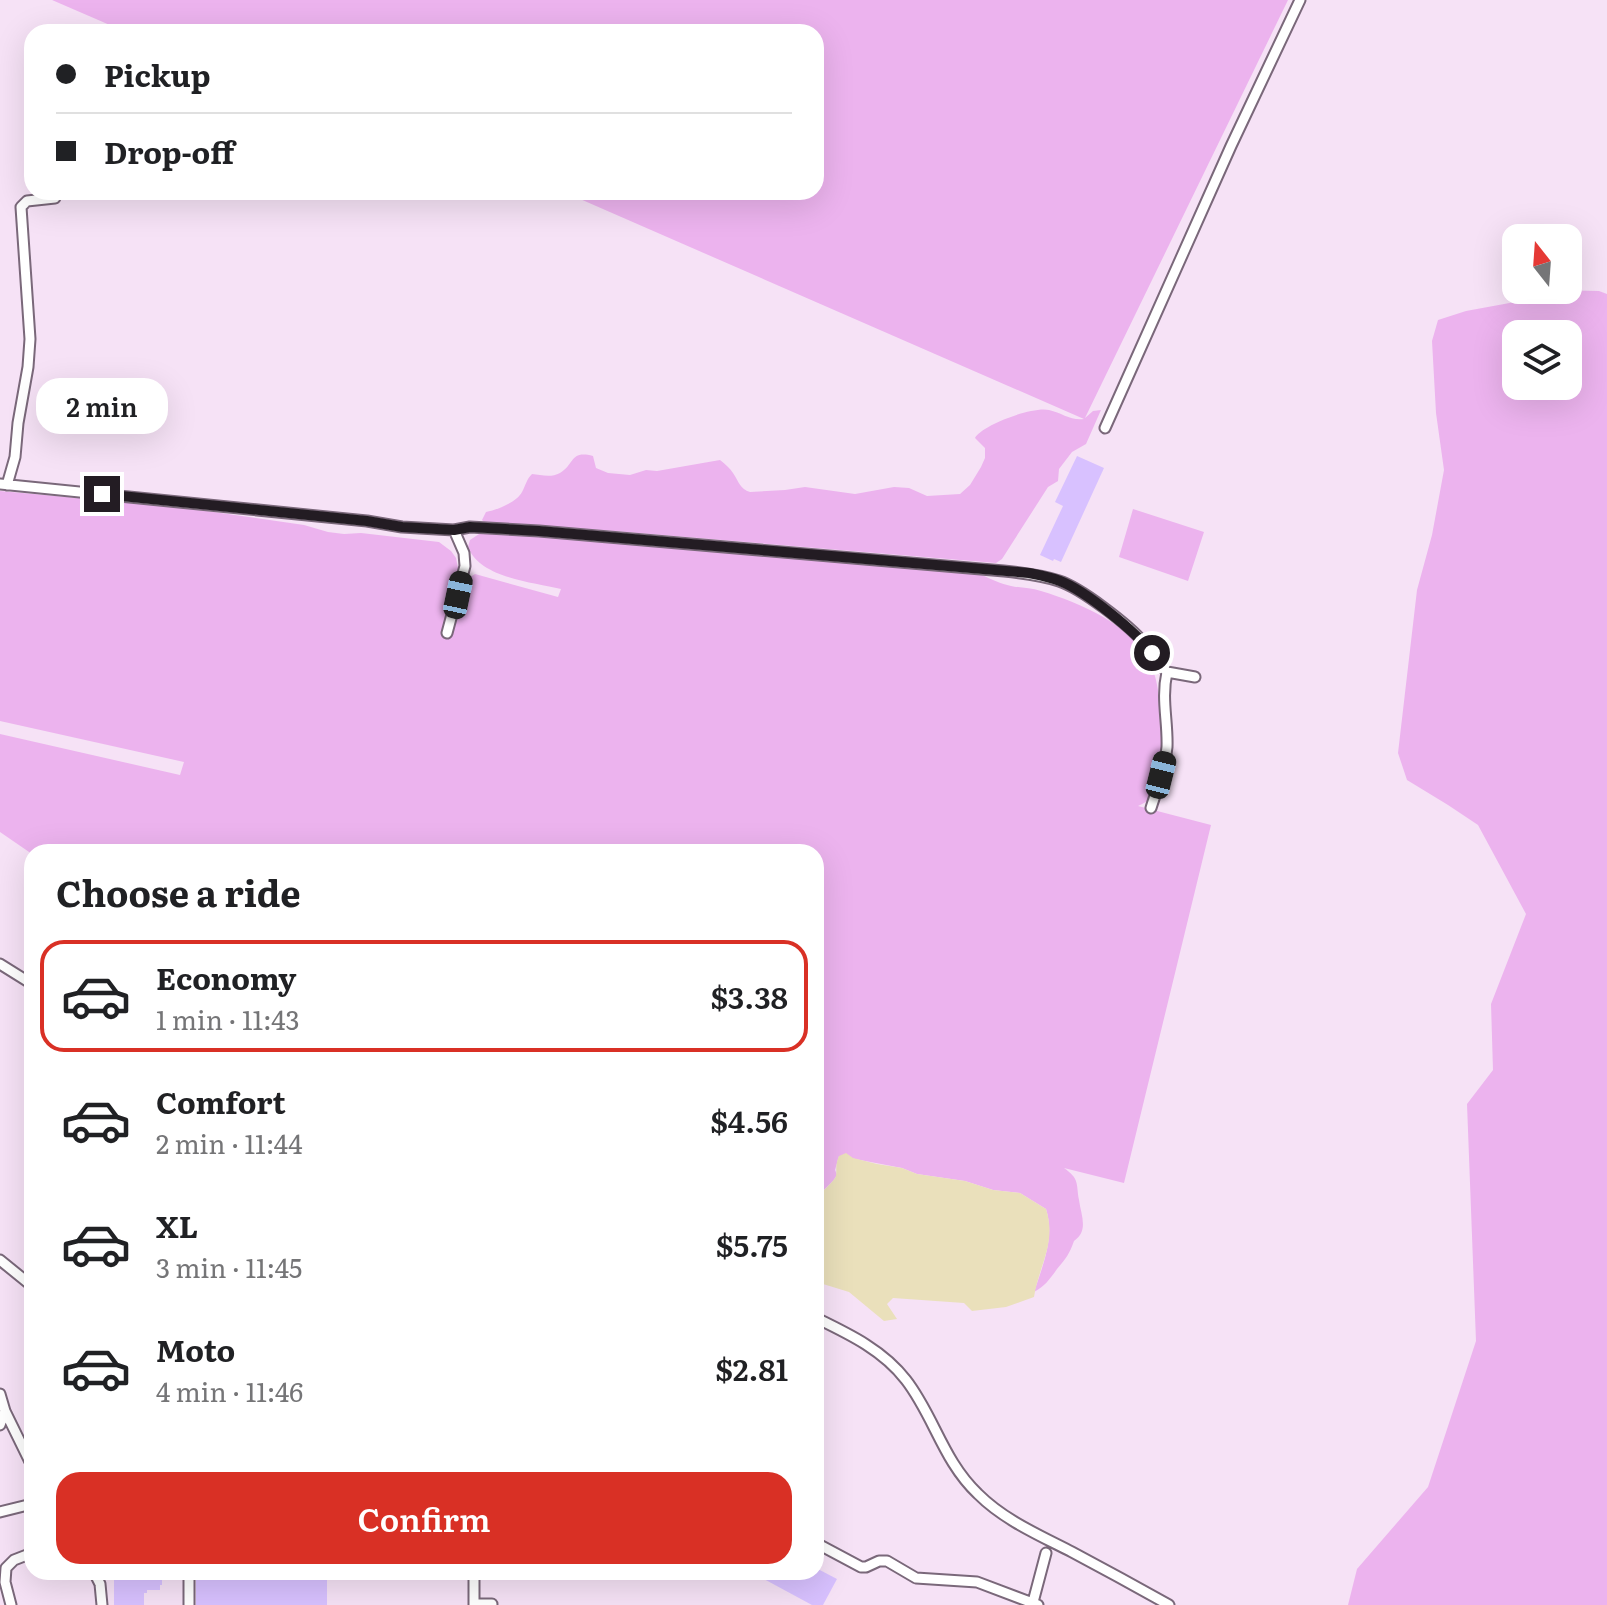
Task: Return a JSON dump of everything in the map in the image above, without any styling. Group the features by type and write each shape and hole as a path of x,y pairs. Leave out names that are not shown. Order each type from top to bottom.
{"lane":[{"path":"1105,428 1300,0"},
{"path":"36,200 27,201 21,207 30,339 15,457 4,485 454,530 470,527 539,531 1037,575 1063,582 1120,621 1144,642 1167,672 1195,677"},
{"path":"447,633 465,566 464,553 454,530"},
{"path":"1151,808 1166,755 1163,687 1167,672"},
{"path":"0,964 24,979"},
{"path":"0,1260 24,1280"},
{"path":"824,1322 864,1342 901,1374 914,1391 954,1466 985,1501 1024,1527 1169,1605"},
{"path":"0,1394 24,1450"},
{"path":"0,1425 5,1411"},
{"path":"0,1512 24,1506"},
{"path":"824,1547 861,1567 887,1561 916,1578 971,1581 1035,1603 1046,1553"},
{"path":"11,1605 5,1582 6,1568 24,1556"},
{"path":"98,1580 102,1605"},
{"path":"189,1580 189,1605"},
{"path":"474,1580 474,1604 492,1604"}],"shaded area":[{"path":"52,0 1288,0 1085,418 1093,411 1101,410 1086,444 1072,452 1059,469 1058,481 1048,487 1002,559 996,563 482,520 486,512 516,499 532,474 557,475 580,455 593,456 596,468 608,473 630,475 720,460 742,487 750,492 805,487 855,494 894,487 909,488 927,496 960,494 970,485 985,458 985,448 975,438 987,428 1020,414 1042,410 1084,419 582,200 824,200 824,24 108,24"},
{"path":"1582,291 1607,294 1607,1605 1348,1605 1357,1569 1428,1487 1476,1341 1467,1104 1493,1070 1491,1004 1526,914 1478,825 1407,780 1398,753 1417,590 1432,535 1444,470 1436,413 1432,341 1438,320 1504,304 1582,304"},
{"path":"0,491 179,507 304,525 328,532 439,542 451,551 458,568 455,591 445,622 455,625 468,586 467,579 475,574 558,597 561,589 508,577 484,566 468,547 470,540 479,534 516,534 982,575 1007,585 1056,596 1088,609 1132,638 1151,665 1157,685 1161,761 1152,794 1138,806 1211,825 1124,1183 1064,1168 1076,1182 1083,1228 1065,1259 1047,1282 1034,1292 1047,1251 1048,1219 1046,1209 1020,1193 993,1190 965,1181 917,1174 902,1168 839,1156 835,1170 837,1175 824,1190 824,844 24,844 24,848 0,832 0,734 180,775 184,762 0,721"},
{"path":"1133,509 1204,532 1188,581 1119,557"}],"sand":[{"path":"846,1153 853,1158 917,1174 1020,1193 1046,1209 1048,1243 1034,1297 1006,1307 972,1311 964,1303 893,1298 887,1304 897,1319 884,1321 849,1292 824,1284 824,1190 836,1176 839,1156"}],"building":[{"path":"1077,456 1104,468 1061,562 1053,561 1040,555 1063,506 1055,502"},
{"path":"824,1572 837,1579 823,1605 812,1605 766,1580 824,1580"},
{"path":"114,1580 162,1580 160,1590 144,1593 144,1605 114,1605"},
{"path":"196,1580 327,1580 327,1605 196,1605"}],"route":[{"path":"102,494 402,527 539,531 1029,573 1063,582 1081,593 1120,621 1152,653"}]}
